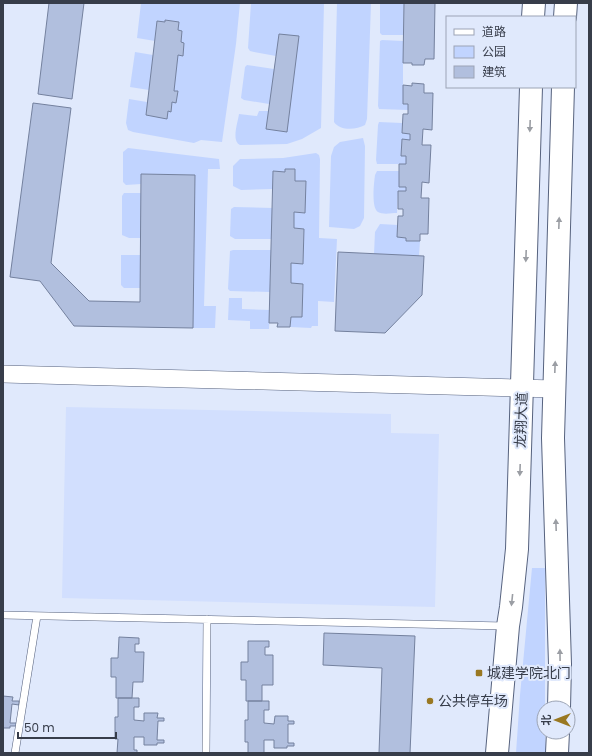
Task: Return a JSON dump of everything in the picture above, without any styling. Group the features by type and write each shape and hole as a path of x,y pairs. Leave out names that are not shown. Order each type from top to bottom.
{"main road":[{"path":"533,16 534,3"},
{"path":"565,16 566,3"},
{"name":"龙翔大道","path":"498,753 508,626 517,549 531,88"},
{"path":"559,700 560,664 553,438 563,88"},
{"path":"558,740 558,753"}],"street":[{"path":"3,374 555,388"}],"lane":[{"path":"3,615 508,626"},
{"path":"15,753 37,616"},
{"path":"206,753 207,619"}],"shaded area":[{"path":"66,407 391,414 391,433 439,434 435,607 62,598"}],"green space":[{"path":"141,3 240,3 236,44 222,142 201,140 194,143 128,130 126,123 129,99 147,102 149,90 130,87 135,52 153,55 155,41 137,38"},
{"path":"251,3 324,3 321,128 302,139 287,144 240,145 236,140 235,136 239,114 257,116 259,111 269,111 269,104 244,100 241,98 245,67 247,65 274,69 276,56 250,51 248,48"},
{"path":"337,3 371,3 367,119 365,125 353,129 340,127 334,122"},
{"path":"380,3 404,3 403,35 382,35 380,33"},
{"path":"380,41 403,41 403,104 408,104 408,110 379,109"},
{"path":"379,122 402,123 402,133 410,134 410,140 402,140 401,156 406,156 406,164 377,164"},
{"path":"363,138 365,146 364,218 360,226 354,229 329,227 331,156 334,147 340,142"},
{"path":"128,148 219,159 220,169 208,169 204,306 216,306 215,328 193,328 195,175 142,174 141,184 126,185 123,182 123,152"},
{"path":"316,153 319,155 320,159 319,238 337,239 334,302 318,301 318,326 312,326 311,328 290,327 291,317 302,317 303,284 291,283 291,263 303,263 304,229 294,228 294,212 304,213 305,181 295,181 295,169 286,169 285,172 273,172 273,189 241,190 233,186 233,166 240,159 283,158"},
{"path":"377,171 399,171 399,187 406,187 406,191 398,191 397,213 388,214 378,212 374,206 375,175"},
{"path":"124,193 141,193 141,238 129,238 122,235 122,196"},
{"path":"234,207 273,208 272,239 235,239 230,236 231,209"},
{"path":"380,224 398,225 398,237 406,238 406,241 420,241 419,256 374,254 375,232"},
{"path":"271,250 270,292 230,291 228,289 230,251"},
{"path":"121,255 140,255 140,288 124,288 121,285"},
{"path":"229,298 242,298 242,309 270,310 269,329 250,329 250,321 228,320"},
{"path":"532,568 545,568 545,700 536,700 536,740 545,740 546,753 516,753"}],"building":[{"path":"49,3 84,3 72,99 38,94"},
{"path":"404,3 435,3 434,59 425,59 424,65 403,63"},
{"path":"165,20 179,22 178,30 182,31 181,42 184,43 183,56 178,55 174,91 178,91 176,103 172,102 171,112 168,111 167,119 146,115 157,21 165,22"},
{"path":"279,34 299,36 287,132 266,129"},
{"path":"412,83 424,84 424,93 433,93 432,130 423,129 422,145 431,145 429,183 422,182 421,198 429,198 428,234 420,234 420,241 406,241 406,238 397,237 398,216 403,216 403,209 398,209 398,191 406,191 406,187 399,187 399,164 406,164 406,156 401,156 402,139 410,140 410,134 402,133 403,114 408,114 408,104 403,104 403,85 412,86"},
{"path":"33,103 71,108 51,263 89,301 140,302 141,174 195,175 193,328 74,326 40,281 10,277"},
{"path":"285,169 295,169 295,181 306,181 305,213 294,212 294,228 304,229 303,264 291,263 291,283 303,284 302,317 291,317 290,327 277,327 278,323 269,323 273,171 285,172"},
{"path":"338,252 424,256 422,295 385,333 335,331"},
{"path":"324,633 415,636 410,753 379,753 382,668 323,665"},
{"path":"119,637 139,638 139,644 135,644 135,652 144,652 143,682 133,682 132,698 116,698 116,677 111,677 111,658 118,658"},
{"path":"248,641 269,641 269,647 265,647 265,655 273,655 273,685 262,685 262,701 246,701 246,680 241,680 241,662 248,662"},
{"path":"3,696 13,697 12,701 19,701 19,705 12,704 10,723 17,723 17,726 3,728"},
{"path":"118,698 139,698 139,707 134,707 134,720 144,721 144,713 158,713 157,718 164,718 164,721 158,721 157,740 164,740 164,743 157,743 157,745 144,745 144,737 134,737 134,750 137,750 137,753 117,753 118,739 115,739 115,717 118,717"},
{"path":"248,701 269,701 269,710 264,710 264,723 274,724 275,716 288,716 288,721 294,721 294,724 288,724 288,743 294,743 294,746 287,746 287,748 274,748 274,740 264,740 264,753 248,753 248,742 245,742 245,720 248,720"}],"place":[{"name":"城建学院北门","path":"479,673"},
{"name":"公共停车场","path":"430,701"}]}
